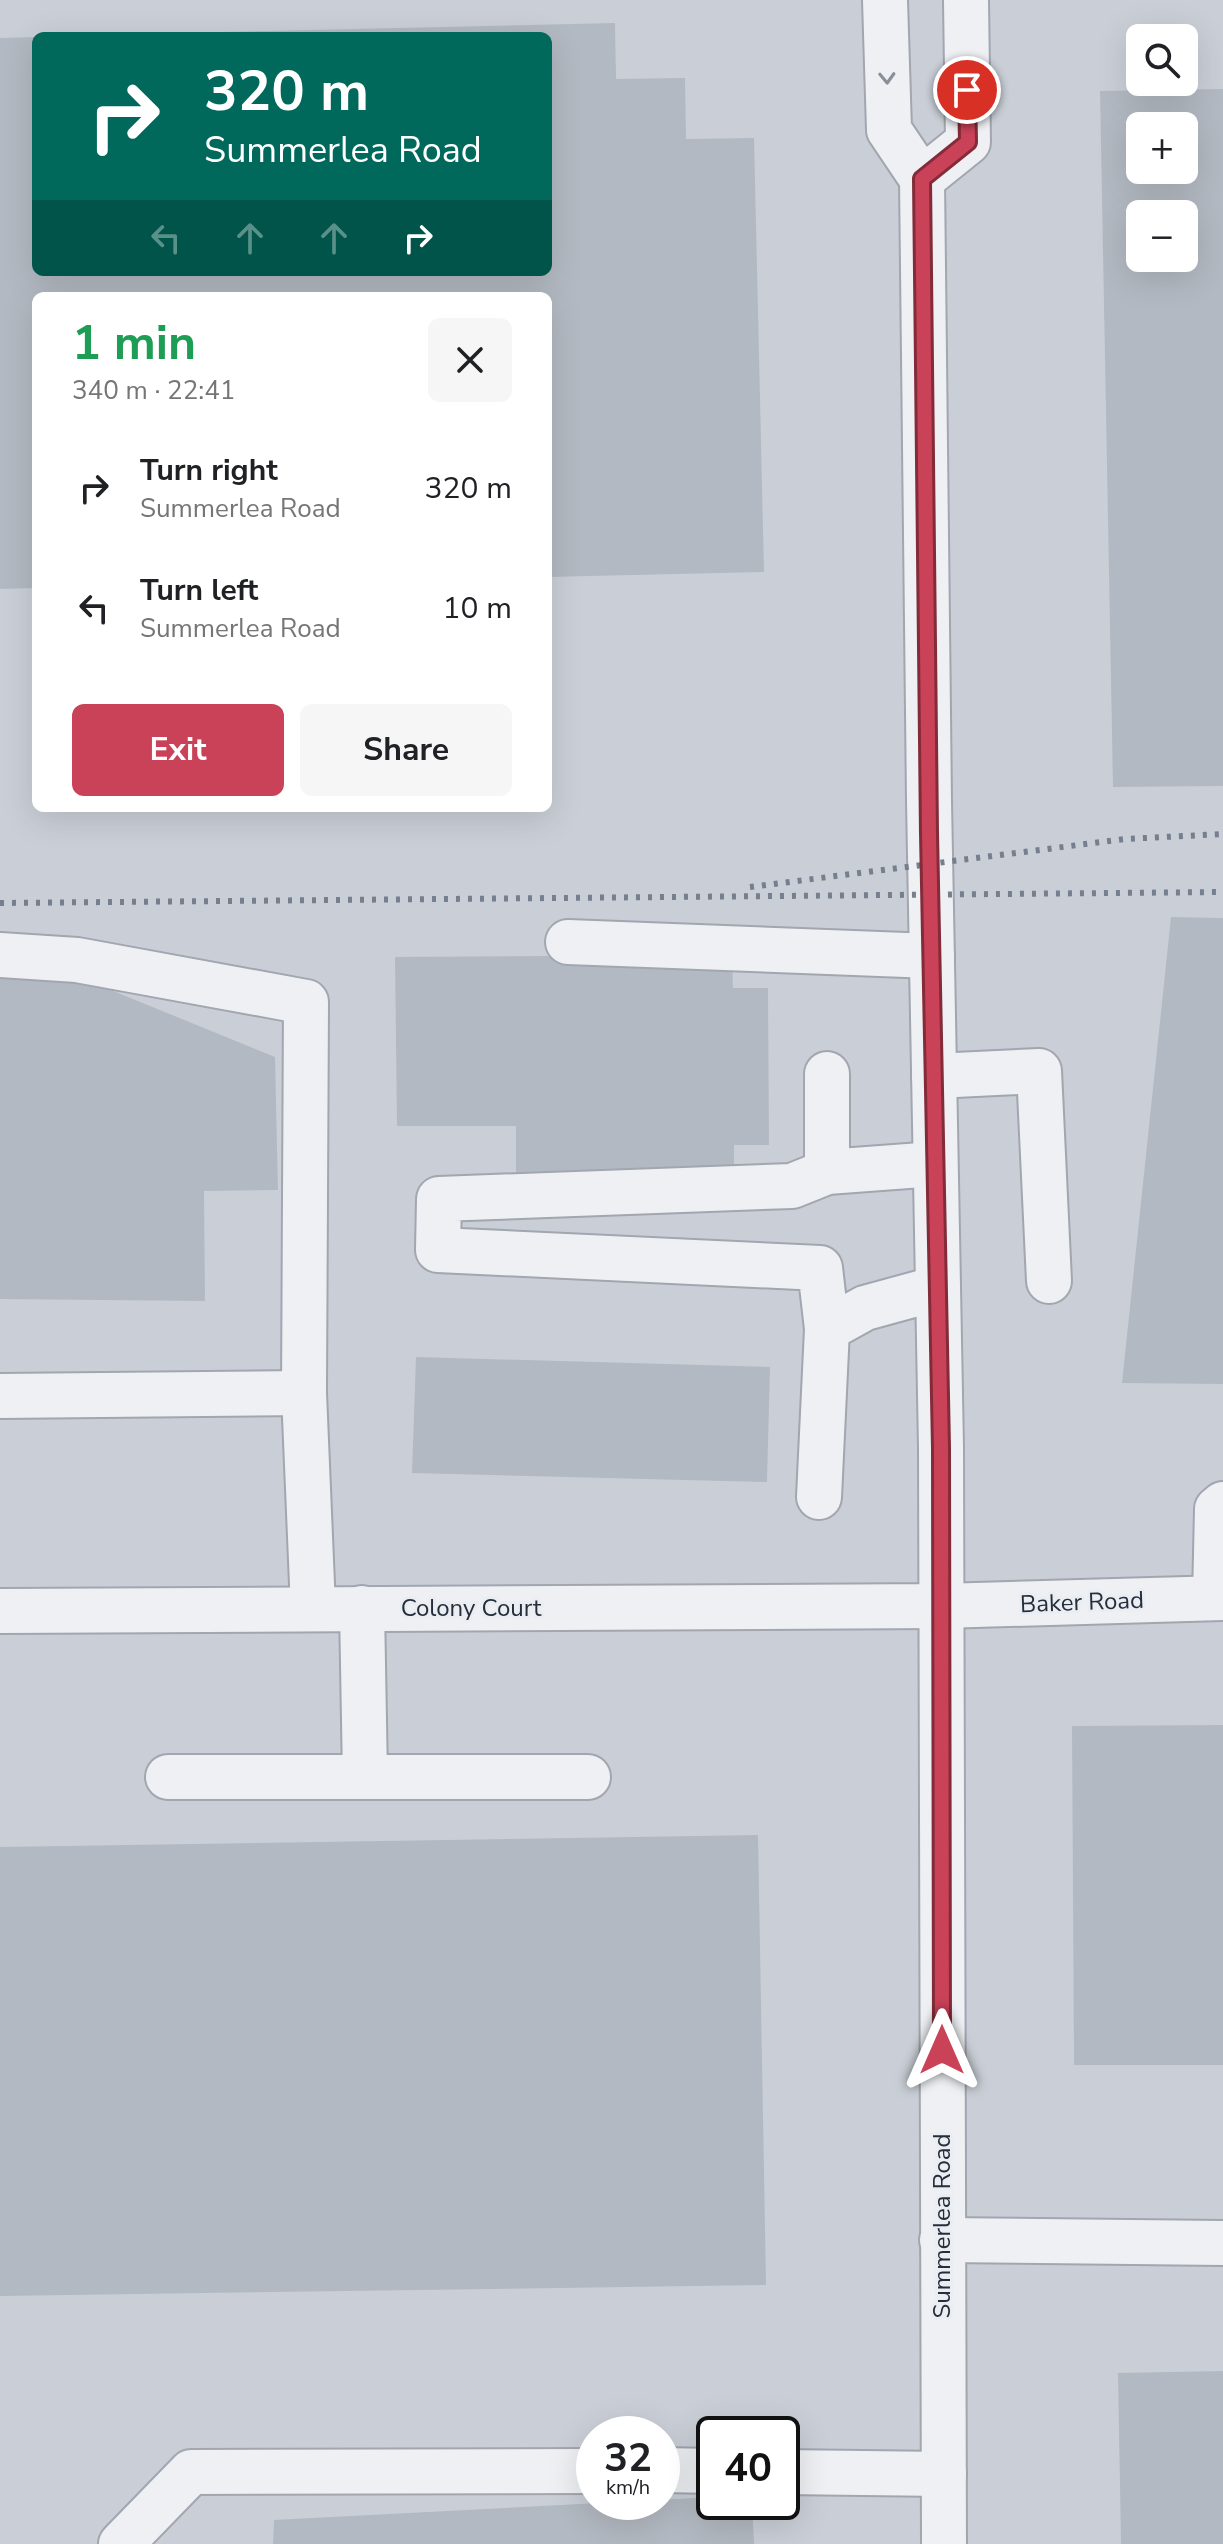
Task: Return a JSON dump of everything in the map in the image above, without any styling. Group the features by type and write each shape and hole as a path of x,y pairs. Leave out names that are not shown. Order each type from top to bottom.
{"street":[{"path":"885,0 889,130 922,179 968,142 966,0"},
{"name":"Summerlea Road","path":"922,179 941,1606 944,2544"},
{"path":"568,942 932,956"},
{"path":"0,955 77,960 306,1002 304,1393 313,1608"},
{"path":"934,1076 1039,1071 1049,1281"},
{"path":"827,1074 827,1172"},
{"path":"819,1497 827,1329 820,1268 438,1250 439,1199 792,1186 827,1172 935,1164"},
{"path":"827,1329 865,1308 938,1288"},
{"path":"0,1396 304,1393"},
{"path":"1219,1598 1217,1509 1223,1504"},
{"name":"Baker Road","path":"941,1606 1219,1598"},
{"name":"Colony Court","path":"0,1611 941,1606"},
{"path":"362,1608 365,1777"},
{"path":"168,1777 588,1777"},
{"path":"942,2240 1223,2243"},
{"path":"121,2544 191,2472 576,2471"},
{"path":"800,2472 944,2474"}],"shaded area":[{"path":"0,0 1223,0 1223,2544 0,2544"}],"building":[{"path":"615,23 616,79 685,78 686,139 754,138 764,572 552,577 552,292 32,292 32,588 0,589 0,38 32,37 32,276 552,276 552,32 222,32"},
{"path":"1198,89 1223,89 1223,786 1113,787 1100,91 1126,91 1126,96 1198,96"},
{"path":"1171,917 1223,918 1223,1384 1122,1383"},
{"path":"732,955 733,988 768,988 769,1145 734,1145 734,1177 516,1178 516,1126 397,1126 395,957"},
{"path":"57,968 275,1057 278,1190 204,1191 205,1301 0,1299 0,969"},
{"path":"416,1357 770,1367 767,1482 412,1473"},
{"path":"1223,1725 1223,2065 1074,2065 1072,1726"},
{"path":"758,1835 766,2285 0,2296 0,1847"},
{"path":"1223,2371 1223,2544 1121,2544 1118,2373"},
{"path":"696,2498 696,2520 753,2520 754,2544 273,2544 274,2520 576,2504 576,2520 680,2520 680,2499"}],"railway":[{"path":"750,887 1125,839 1223,834"},
{"path":"0,903 1223,892"}],"route":[{"path":"942,2050 941,1448 929,833 922,179 968,142 967,90"}]}
